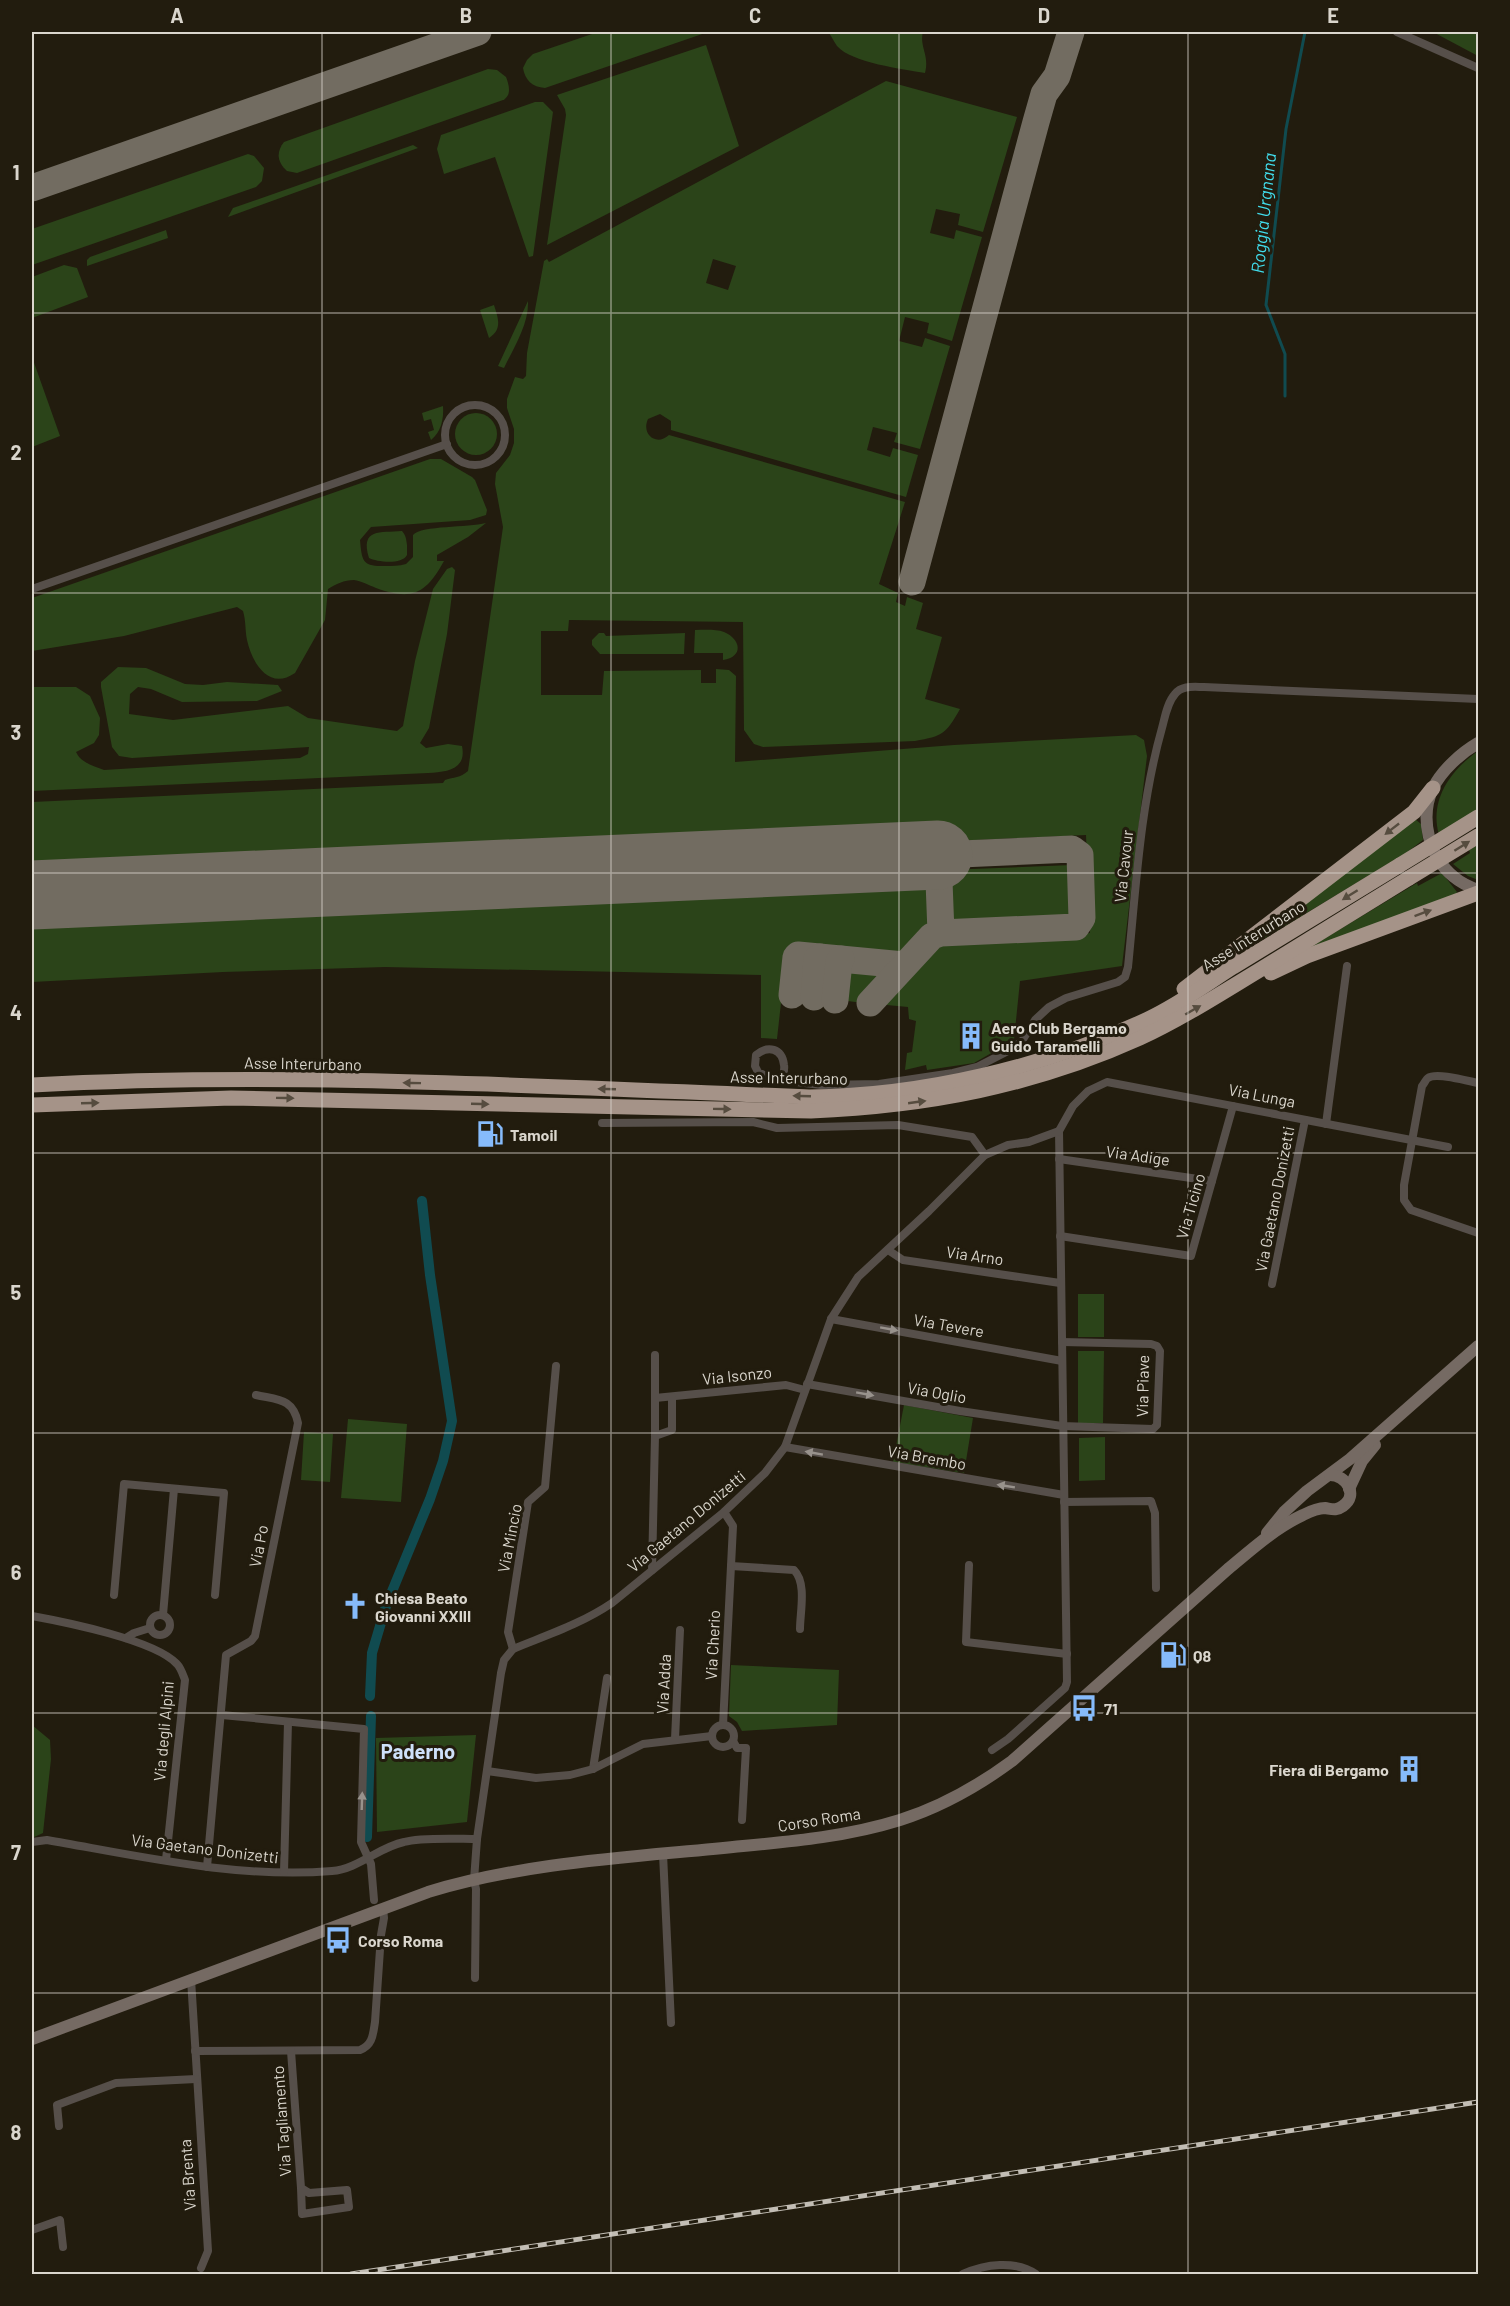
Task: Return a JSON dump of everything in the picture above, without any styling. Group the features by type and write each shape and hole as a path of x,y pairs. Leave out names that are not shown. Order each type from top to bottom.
{"highway":[{"path":"1016,1066 1029,1056 1109,1027 1147,1010 1182,990 1414,812 1433,788"},
{"name":"Asse Interurbano","path":"32,1085 242,1080 854,1096 950,1082 1016,1066 1112,1035 1150,1018 1479,817"},
{"name":"Asse Interurbano","path":"32,1105 231,1098 800,1111 890,1106 963,1096 1089,1059 1142,1037 1190,1012 1479,836"},
{"path":"1251,975 1269,974 1307,956 1479,892"}],"street":[{"path":"1397,32 1479,68"},
{"path":"481,405 493,411 504,427 502,447 494,458 481,464 463,462 453,455 447,444 447,424 455,413 467,406 481,405"},
{"path":"32,589 447,444"},
{"name":"Via Cavour","path":"782,1080 821,1085 879,1084 953,1073 977,1067 1022,1041 1035,1020 1049,1007 1066,998 1118,982 1125,976 1128,967 1144,809 1153,760 1168,705 1180,689 1204,687 1479,699"},
{"path":"1479,743 1460,756 1433,788 1428,805 1427,825 1434,852 1454,878 1479,892"},
{"path":"1326,1124 1347,966"},
{"path":"1479,1083 1440,1075 1430,1076 1427,1079 1422,1086 1404,1185 1404,1200 1411,1210 1479,1233"},
{"name":"Via Lunga","path":"1059,1131 1073,1106 1088,1091 1107,1082 1448,1147"},
{"name":"Via Ticino","path":"1060,1236 1191,1256 1233,1106"},
{"name":"Via Gaetano Donizetti","path":"1272,1284 1305,1120"},
{"path":"602,1123 753,1122 777,1128 898,1125 972,1137 985,1155"},
{"path":"992,1750 1008,1739 1065,1688 1067,1682 1059,1131"},
{"name":"Via Gaetano Donizetti","path":"513,1649 594,1616 724,1512 765,1473 785,1448 831,1319 858,1277 985,1155 1008,1144 1029,1142 1059,1131"},
{"name":"Via Adige","path":"1059,1159 1212,1181"},
{"name":"Via Arno","path":"888,1250 903,1260 1060,1283"},
{"name":"Via Tevere","path":"831,1319 1062,1361"},
{"name":"Via Piave","path":"1062,1342 1151,1344 1157,1346 1160,1351 1157,1425 1153,1429 1062,1426"},
{"path":"1330,1475 1404,1412 1466,1354 1479,1346"},
{"path":"652,1570 654,1354"},
{"name":"Via Mincio","path":"513,1649 508,1632 528,1502 545,1487 556,1366"},
{"name":"Via Isonzo","path":"655,1398 786,1385 806,1387"},
{"name":"Via Oglio","path":"806,1387 1062,1426"},
{"name":"Via Po","path":"207,1866 226,1655 251,1641 255,1636 298,1423 295,1411 289,1403 256,1395"},
{"path":"655,1436 672,1430 672,1397"},
{"path":"1349,1489 1362,1461 1404,1412"},
{"name":"Via Brembo","path":"785,1448 1064,1498"},
{"path":"1330,1475 1341,1477 1349,1489"},
{"name":"Corso Roma","path":"1257,1545 1284,1512 1317,1483 1330,1475"},
{"path":"1317,1483 1315,1494 1317,1500 1325,1508"},
{"path":"114,1595 123,1484 224,1493 215,1595"},
{"path":"163,1615 174,1489"},
{"name":"Corso Roma","path":"32,2039 191,1979 378,1904 474,1880 566,1863 820,1838 900,1820 937,1806 977,1786 1033,1744 1257,1545 1301,1516 1325,1508 1335,1509 1345,1504 1349,1498 1349,1489"},
{"path":"1064,1498 1151,1501 1155,1513 1156,1588"},
{"name":"Via Cherio","path":"723,1725 733,1526 724,1512"},
{"path":"969,1565 966,1642 1067,1654"},
{"path":"731,1566 794,1569 799,1575 801,1584 800,1629"},
{"path":"157,1615 168,1618 169,1630 165,1635 159,1636 150,1628 149,1623 157,1615"},
{"name":"Via degli Alpini","path":"32,1616 72,1623 126,1638 177,1663 185,1680 166,1860"},
{"path":"126,1638 150,1628"},
{"name":"Via Adda","path":"675,1739 680,1629"},
{"path":"475,1978 476,1889 474,1880 477,1839 501,1673 504,1660 513,1649"},
{"path":"593,1769 607,1678"},
{"path":"222,1715 288,1722 284,1872"},
{"name":"Via Tagliamento","path":"195,2052 360,2050 370,2043 373,2036 384,1918 378,1904 371,1864 360,1842 364,1729 288,1722"},
{"path":"733,1741 723,1747 714,1742 712,1736 717,1726 723,1725 733,1730 733,1741 736,1748 746,1748 742,1820"},
{"path":"487,1771 536,1778 570,1775 593,1769 643,1744 712,1736"},
{"name":"Via Gaetano Donizetti","path":"32,1842 47,1840 207,1866 284,1872 336,1871 404,1842 477,1839"},
{"path":"663,1854 670,2023"},
{"name":"Via Brenta","path":"191,1979 208,2251 201,2268"},
{"name":"Via Tagliamento","path":"291,2050 302,2214 349,2207 347,2190 309,2193 301,2188"},
{"path":"59,2126 57,2105 116,2083 196,2079"},
{"path":"32,2230 60,2220 63,2247"},
{"path":"963,2274 981,2267 1013,2265 1036,2274"}],"green space":[{"path":"598,32 708,32 545,88 536,86 525,76 523,68 533,54"},
{"path":"923,32 925,73 854,57 837,46 829,33"},
{"path":"1433,32 1478,32 1478,56"},
{"path":"706,45 739,146 547,245 566,115 557,95"},
{"path":"488,69 497,70 506,77 509,93 503,100 297,173 287,171 280,161 279,153 284,142"},
{"path":"886,81 1017,117 983,232 958,225 960,214 936,209 930,233 954,239 956,230 982,237 952,341 927,333 929,323 905,317 899,341 922,347 925,338 950,346 920,449 894,442 897,433 873,427 867,450 890,457 893,448 918,455 906,497 671,430 671,421 660,414 648,419 646,424 648,434 655,439 659,440 669,435 905,502 879,584 898,593 896,602 905,606 907,597 923,603 916,629 942,637 925,699 960,709 947,729 938,735 915,741 763,747 754,744 744,730 743,622 569,620 568,631 541,631 541,695 602,695 604,671 701,670 701,683 716,683 716,669 729,670 736,676 735,762 954,745 1136,735 1144,740 1147,756 1122,966 1020,981 1014,1040 974,1063 927,1070 926,1065 905,1070 907,1053 912,1052 916,1021 909,1019 908,1007 876,1004 926,949 938,940 1090,933 1086,835 32,883 32,802 443,783 445,780 468,771 503,527 495,484 496,473 510,455 514,443 514,429 507,408 507,399 515,377 523,379 526,376 527,353 544,261 547,259 549,262","holes":["713,259 736,266 728,290 706,283"]},
{"path":"535,102 543,102 553,112 533,256 529,257 495,157 444,174 437,149 441,135"},
{"path":"413,145 418,148 228,217 233,208"},
{"path":"248,154 254,156 264,168 262,181 256,187 32,265 32,229"},
{"path":"166,230 168,238 87,266 87,260 90,257"},
{"path":"64,265 77,268 88,297 32,318 32,277"},
{"path":"528,301 528,310 520,335 504,368 498,366"},
{"path":"494,305 498,327 489,338 480,310"},
{"path":"32,357 60,436 32,447"},
{"path":"443,406 441,425 431,440 428,432 434,430 431,419 424,421 422,413"},
{"path":"476,413 491,419 497,434 491,449 476,455 461,449 455,434 461,419"},
{"path":"430,459 441,459 475,480 487,510 486,515 470,520 371,527 360,540 365,561 378,566 406,564 413,557 413,535 418,532 486,523 468,537 437,555 437,561 444,561 431,581 417,592 399,594 354,580 328,589 325,620 295,673 286,678 270,677 258,665 249,649 243,611 237,607 124,636 32,651 32,598"},
{"path":"402,531 407,545 407,555 404,558 389,562 369,558 367,541 370,537 374,534"},
{"path":"452,567 455,570 447,634 429,728 420,743 426,748 448,744 462,746 461,760 454,768 428,773 32,791 32,687 76,687 90,696 100,718 99,735 94,743 76,752 84,761 104,770 300,758 308,754 309,747 132,758 119,756 112,747 101,687 101,682 118,667 146,668 185,684 203,685 227,682 278,685 282,691 257,701 182,702 151,689 138,687 130,694 129,714 173,720 288,706 308,718 397,731 403,726 415,661 433,589 447,569"},
{"path":"695,630 714,630 730,635 737,643 737,652 723,660 723,653 694,653"},
{"path":"599,633 604,633 606,636 685,633 684,654 600,654 592,645 592,640"},
{"path":"1478,751 1478,810 1439,835 1437,810 1444,787 1459,768"},
{"path":"1415,819 1421,824 1423,840 1406,853 1255,944 1253,940"},
{"path":"1478,845 1478,880 1468,876 1453,864"},
{"path":"1072,865 1076,869 1076,915 1074,920 962,925 950,916 947,909 945,870"},
{"path":"928,871 933,878 935,893 931,923 928,930 902,959 791,948 787,995 782,994 777,1039 761,1038 761,975 385,967 223,972 32,982 32,911"},
{"path":"1442,873 1457,892 1454,897 1304,951 1417,883 1418,886"},
{"path":"808,961 812,962 808,997 797,996 801,967"},
{"path":"829,963 833,963 829,999 819,998 822,969"},
{"path":"851,965 893,969 863,1003 840,1000 843,972"},
{"path":"1078,1294 1104,1294 1104,1337 1078,1337"},
{"path":"1078,1351 1104,1351 1103,1423 1078,1423"},
{"path":"904,1405 973,1418 964,1473 893,1462"},
{"path":"348,1419 407,1424 401,1502 341,1498"},
{"path":"304,1432 333,1434 330,1482 301,1480"},
{"path":"1105,1437 1105,1480 1079,1481 1079,1438"},
{"path":"731,1665 839,1670 837,1725 742,1731 737,1722 729,1716"},
{"path":"32,1725 50,1740 51,1759 43,1833 32,1838"},
{"path":"476,1735 467,1822 377,1832 376,1738"}],"waterway":[{"name":"Roggia Urgnana","path":"1285,396 1285,354 1266,305 1286,129 1305,32"},
{"path":"370,1696 372,1653 386,1606 430,1499 443,1461 452,1421 430,1275 422,1201"},
{"path":"367,1837 371,1716"}],"taxiway":[{"path":"32,188 478,32"},
{"path":"912,582 1044,94 1057,76 1071,32"},
{"path":"870,1003 932,936 941,933 1076,927 1082,918 1080,855 1072,849 938,855 941,933"},
{"path":"792,995 798,955 904,965"},
{"path":"814,997 817,959 820,957"},
{"path":"835,1000 841,959"}],"runway":[{"path":"32,895 938,855"}],"railway":[{"path":"351,2274 1478,2102"}],"place":[{"name":"Aero Club Bergamo Guido Taramelli","path":"971,1036"},
{"name":"Tamoil","path":"490,1134"},
{"name":"Chiesa Beato Giovanni XXIII","path":"355,1606"},
{"name":"Q8","path":"1173,1655"},
{"name":"71","path":"1084,1708"},
{"name":"Fiera di Bergamo","path":"1409,1769"},
{"name":"Corso Roma","path":"338,1940"}],"district":[{"name":"Paderno","path":"418,1751"}]}
